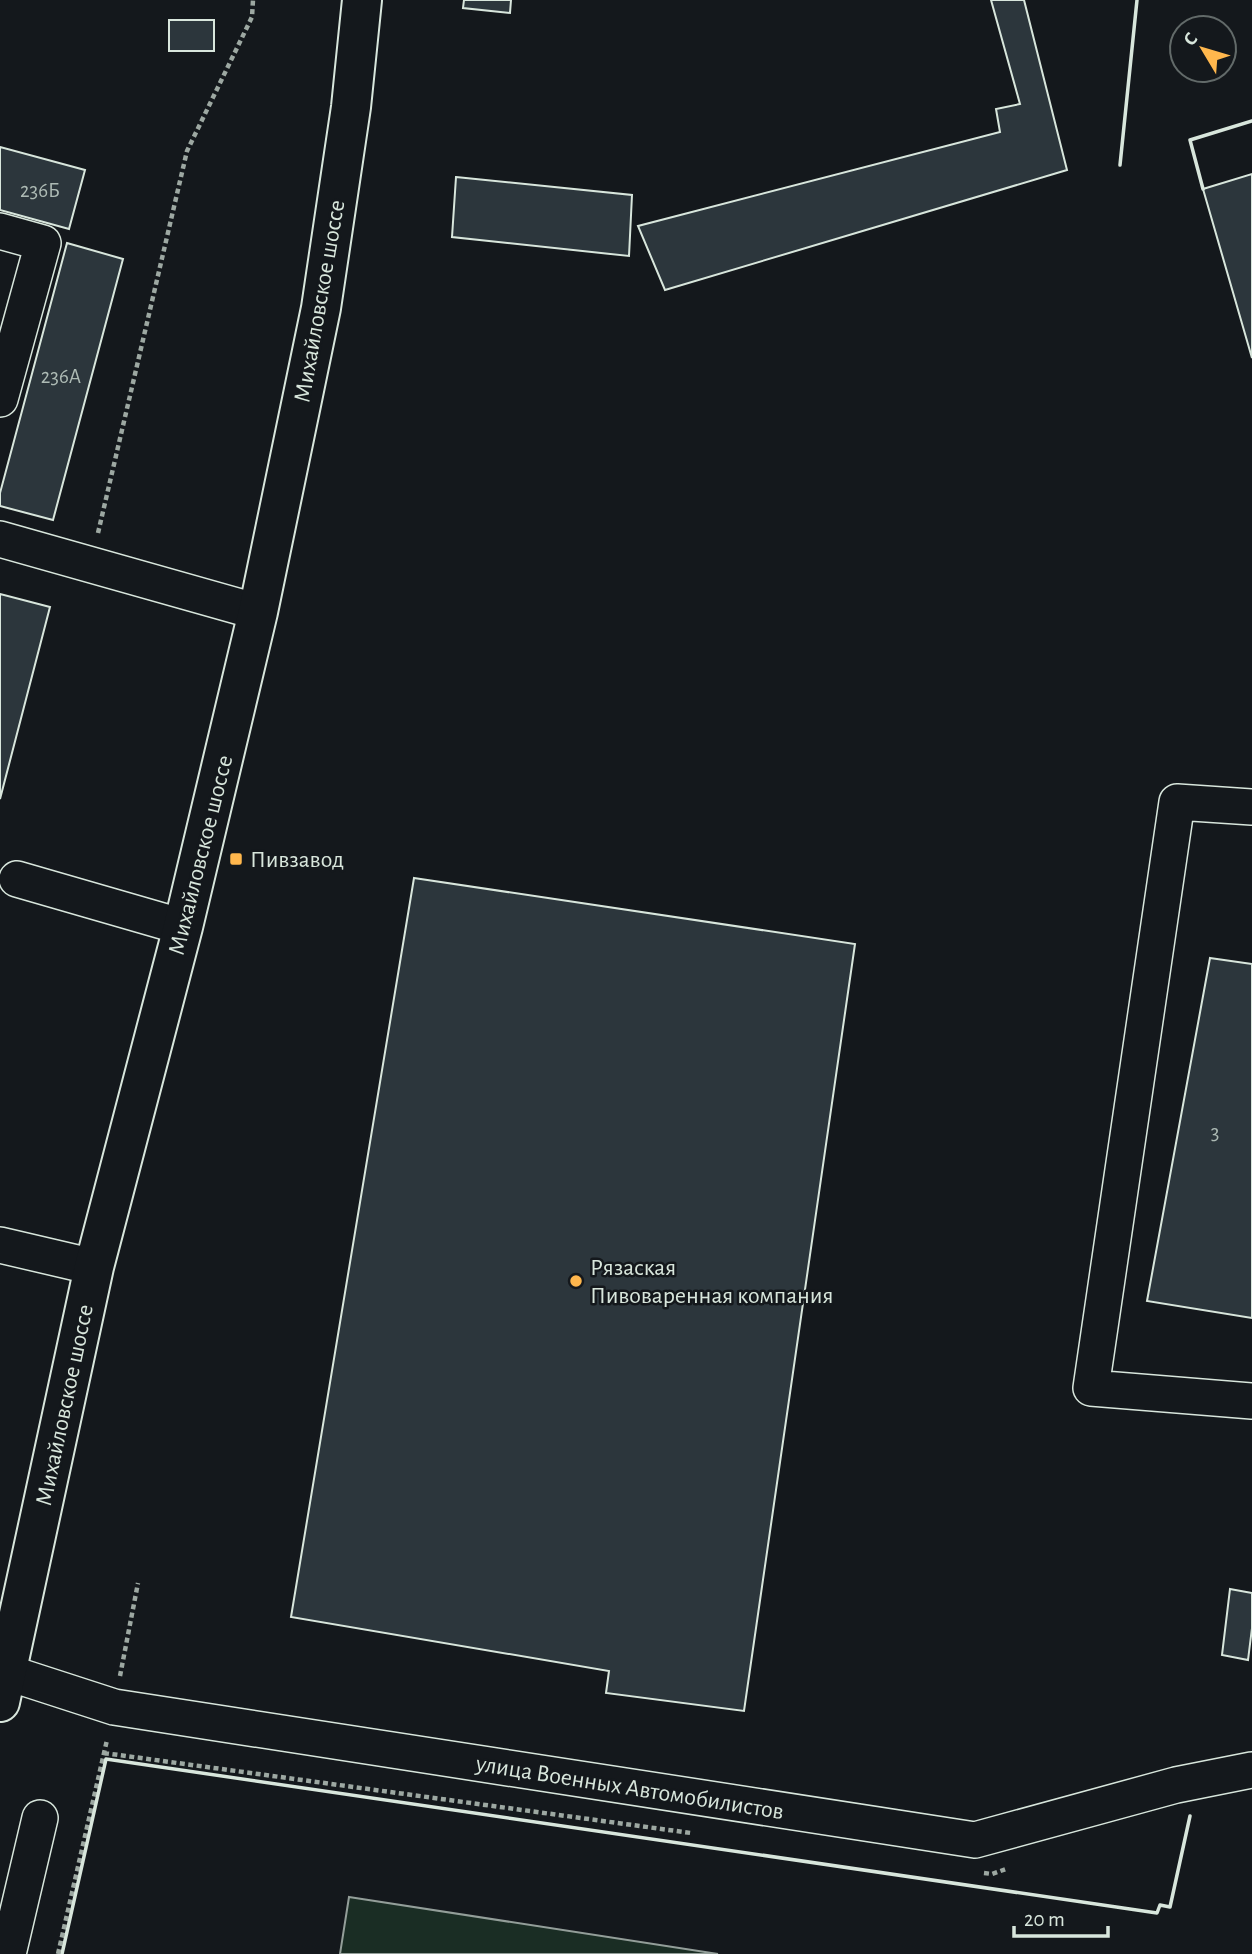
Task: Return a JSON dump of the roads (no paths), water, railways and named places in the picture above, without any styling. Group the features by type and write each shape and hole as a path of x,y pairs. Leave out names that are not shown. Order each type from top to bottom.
{"main road":[{"name":"Михайловское шоссе","path":"3,1687 94,1267 183,927 258,612 321,308 351,107 362,0"}],"street":[{"path":"0,231 43,243 0,399"},
{"path":"0,539 258,612"},
{"path":"1252,807 1177,802 1091,1388 1252,1401"},
{"path":"17,879 183,927"},
{"path":"0,1245 94,1267"},
{"name":"улица Военных Автомобилистов","path":"3,1687 114,1707 975,1840 1176,1785 1252,1770"},
{"path":"8,1954 40,1818"}],"place":[{"name":"Пивзавод","path":"236,859"},
{"name":"Рязаская Пивоваренная компания","path":"576,1281"}]}
